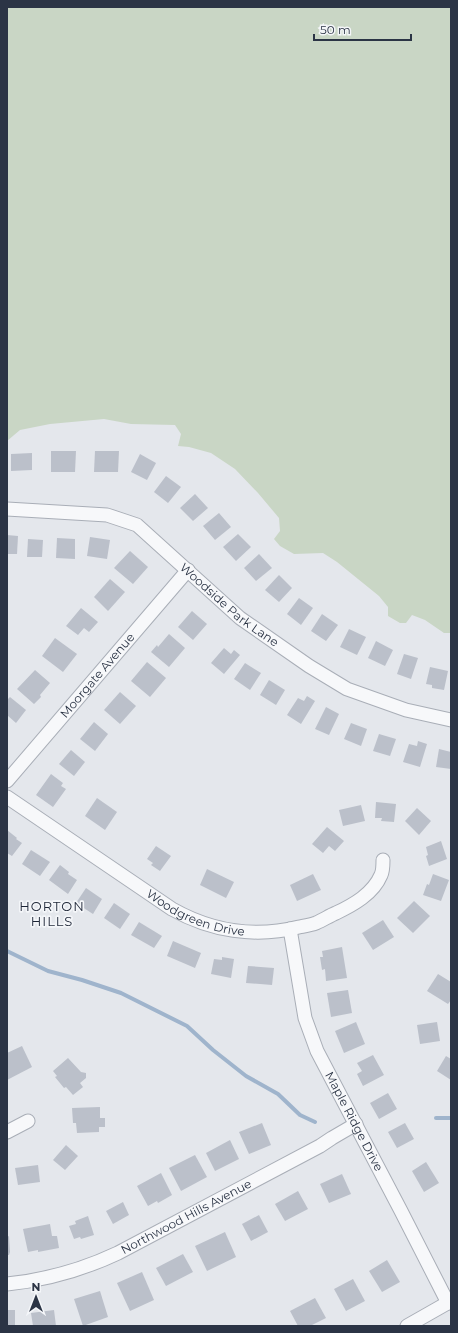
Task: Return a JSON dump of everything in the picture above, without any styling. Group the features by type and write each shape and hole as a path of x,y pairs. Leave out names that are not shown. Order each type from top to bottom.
{"street":[{"name":"Woodside Park Lane","path":"7,509 107,515 137,525 240,618 309,666 347,689 406,710 451,720"},
{"name":"Moorgate Avenue","path":"7,781 188,570"},
{"name":"Woodgreen Drive","path":"7,797 172,909 201,923 228,930 261,933 290,929 316,923 351,907 363,897 375,885 382,874 383,860"},
{"name":"Maple Ridge Drive","path":"290,929 305,1018 317,1051 449,1302"},
{"path":"7,1132 28,1121"},
{"name":"Northwood Hills Avenue","path":"7,1284 62,1275 94,1265 320,1146 356,1124"},
{"path":"407,1326 449,1302"}],"green space":[{"path":"7,7 451,7 451,633 444,633 425,620 412,615 406,623 400,623 388,616 388,607 379,596 337,562 323,553 294,554 280,546 274,539 280,531 279,518 258,493 235,469 211,453 189,447 178,446 181,434 175,425 131,424 104,419 50,424 20,430 7,441"}],"building":[{"path":"51,451 76,451 75,472 51,472"},
{"path":"95,451 119,451 118,472 94,472"},
{"path":"32,453 32,470 11,471 11,454"},
{"path":"140,454 156,463 147,480 131,472"},
{"path":"166,476 181,487 168,503 154,492"},
{"path":"195,494 208,508 193,521 180,508"},
{"path":"219,513 231,527 215,540 203,526"},
{"path":"238,534 251,547 236,561 223,547"},
{"path":"7,535 18,536 17,554 7,554"},
{"path":"90,537 110,540 107,559 87,556"},
{"path":"57,538 75,539 75,559 56,558"},
{"path":"28,539 43,540 42,557 27,557"},
{"path":"130,551 148,567 133,584 114,568"},
{"path":"259,554 272,568 256,581 244,568"},
{"path":"279,575 292,588 279,602 265,590"},
{"path":"110,579 125,592 108,611 94,597"},
{"path":"299,598 313,608 301,625 287,614"},
{"path":"81,608 98,622 89,632 84,628 78,635 66,626"},
{"path":"192,611 207,624 193,640 178,627"},
{"path":"322,614 338,625 326,641 311,631"},
{"path":"349,629 366,637 357,655 340,647"},
{"path":"169,634 185,648 169,667 151,652 157,645 158,647"},
{"path":"55,638 77,654 63,672 42,656"},
{"path":"376,641 393,650 385,666 368,658"},
{"path":"224,648 231,654 234,650 240,655 224,674 211,663"},
{"path":"404,654 418,658 411,679 397,674"},
{"path":"147,662 166,678 150,697 131,681"},
{"path":"245,663 261,673 250,690 234,679"},
{"path":"430,667 448,671 444,690 432,688 432,685 426,684"},
{"path":"35,670 50,683 40,695 41,697 34,704 17,689"},
{"path":"269,680 285,690 276,705 260,695"},
{"path":"120,692 136,706 120,724 104,710"},
{"path":"307,696 315,701 301,724 287,715 298,698 304,701"},
{"path":"10,697 26,710 16,723 7,715 7,700"},
{"path":"326,707 339,714 329,735 315,729"},
{"path":"94,722 108,734 95,751 80,739"},
{"path":"351,723 367,729 361,746 344,739"},
{"path":"379,734 396,739 390,756 373,751"},
{"path":"418,741 427,744 420,767 403,762 409,744 417,746"},
{"path":"439,749 451,752 451,769 436,767"},
{"path":"71,750 85,762 74,776 59,764"},
{"path":"51,774 63,783 61,786 66,789 53,807 36,795"},
{"path":"97,798 117,812 105,830 85,816"},
{"path":"376,802 396,804 394,822 381,821 382,818 375,818"},
{"path":"361,805 365,821 343,826 339,810"},
{"path":"417,808 431,821 419,835 405,821"},
{"path":"327,827 344,841 335,851 329,846 323,853 312,844"},
{"path":"7,830 22,843 12,856 7,853"},
{"path":"441,841 447,859 429,866 426,856 428,855 426,847"},
{"path":"156,846 171,856 160,871 151,865 153,863 147,859"},
{"path":"31,850 50,862 40,876 22,864"},
{"path":"60,865 69,872 68,874 77,880 68,894 49,880"},
{"path":"207,869 234,882 226,898 200,885"},
{"path":"313,874 321,890 297,901 290,885"},
{"path":"433,874 449,880 441,901 423,895"},
{"path":"86,888 102,899 93,914 76,903"},
{"path":"414,901 430,916 413,933 397,918"},
{"path":"114,903 130,914 120,929 104,918"},
{"path":"383,920 394,937 373,950 362,933"},
{"path":"139,922 162,936 154,948 131,935"},
{"path":"173,941 201,953 195,968 167,956"},
{"path":"342,947 347,978 326,981 325,969 322,970 320,957 323,957 322,951"},
{"path":"222,957 234,959 231,978 211,974 214,959 222,960"},
{"path":"248,966 274,968 272,985 246,983"},
{"path":"438,974 451,982 451,1000 448,1004 427,991"},
{"path":"348,990 352,1013 331,1017 327,993"},
{"path":"356,1022 365,1044 344,1053 335,1031"},
{"path":"437,1022 440,1041 420,1044 417,1025"},
{"path":"22,1046 32,1067 7,1080 7,1053"},
{"path":"373,1055 384,1075 363,1086 357,1074 362,1071 357,1063"},
{"path":"446,1056 451,1059 451,1080 437,1071"},
{"path":"68,1058 81,1072 86,1073 86,1078 80,1083 83,1087 73,1095 66,1087 64,1088 55,1077 57,1076 53,1071"},
{"path":"388,1093 397,1109 379,1119 370,1103"},
{"path":"100,1107 100,1118 105,1118 105,1127 99,1127 99,1132 77,1133 76,1123 73,1123 72,1108"},
{"path":"262,1123 271,1145 249,1154 239,1132"},
{"path":"405,1123 414,1139 397,1148 388,1132"},
{"path":"230,1140 239,1159 215,1171 206,1153"},
{"path":"66,1145 78,1156 65,1170 53,1160"},
{"path":"195,1155 207,1177 181,1191 169,1168"},
{"path":"426,1162 439,1183 424,1192 412,1171"},
{"path":"38,1165 40,1182 18,1185 15,1168"},
{"path":"161,1173 172,1195 158,1203 157,1201 148,1206 137,1186"},
{"path":"342,1174 351,1194 329,1203 320,1184"},
{"path":"298,1191 308,1209 285,1221 275,1204"},
{"path":"123,1202 129,1215 113,1224 106,1211"},
{"path":"259,1215 268,1232 251,1241 242,1224"},
{"path":"88,1216 94,1235 81,1239 80,1237 74,1239 69,1226 76,1224 75,1221"},
{"path":"50,1224 52,1236 57,1236 59,1248 38,1252 38,1250 28,1252 23,1229"},
{"path":"225,1232 236,1257 207,1271 195,1246"},
{"path":"9,1236 10,1252 9,1255 7,1255 7,1237"},
{"path":"183,1254 193,1272 166,1286 156,1268"},
{"path":"387,1260 400,1282 382,1292 369,1271"},
{"path":"142,1272 154,1300 130,1311 117,1283"},
{"path":"353,1279 365,1301 346,1311 334,1289"},
{"path":"100,1291 108,1317 83,1326 74,1299"},
{"path":"315,1298 326,1318 310,1326 298,1326 290,1311"},
{"path":"7,1310 15,1310 15,1326 7,1326"},
{"path":"54,1310 56,1326 33,1326 31,1313"}],"waterway":[{"path":"7,951 48,971 121,993 187,1026 213,1050 246,1076 278,1094 300,1115 315,1122"},
{"path":"436,1118 451,1118"}],"district":[{"name":"HORTON HILLS","path":"52,914"}]}
